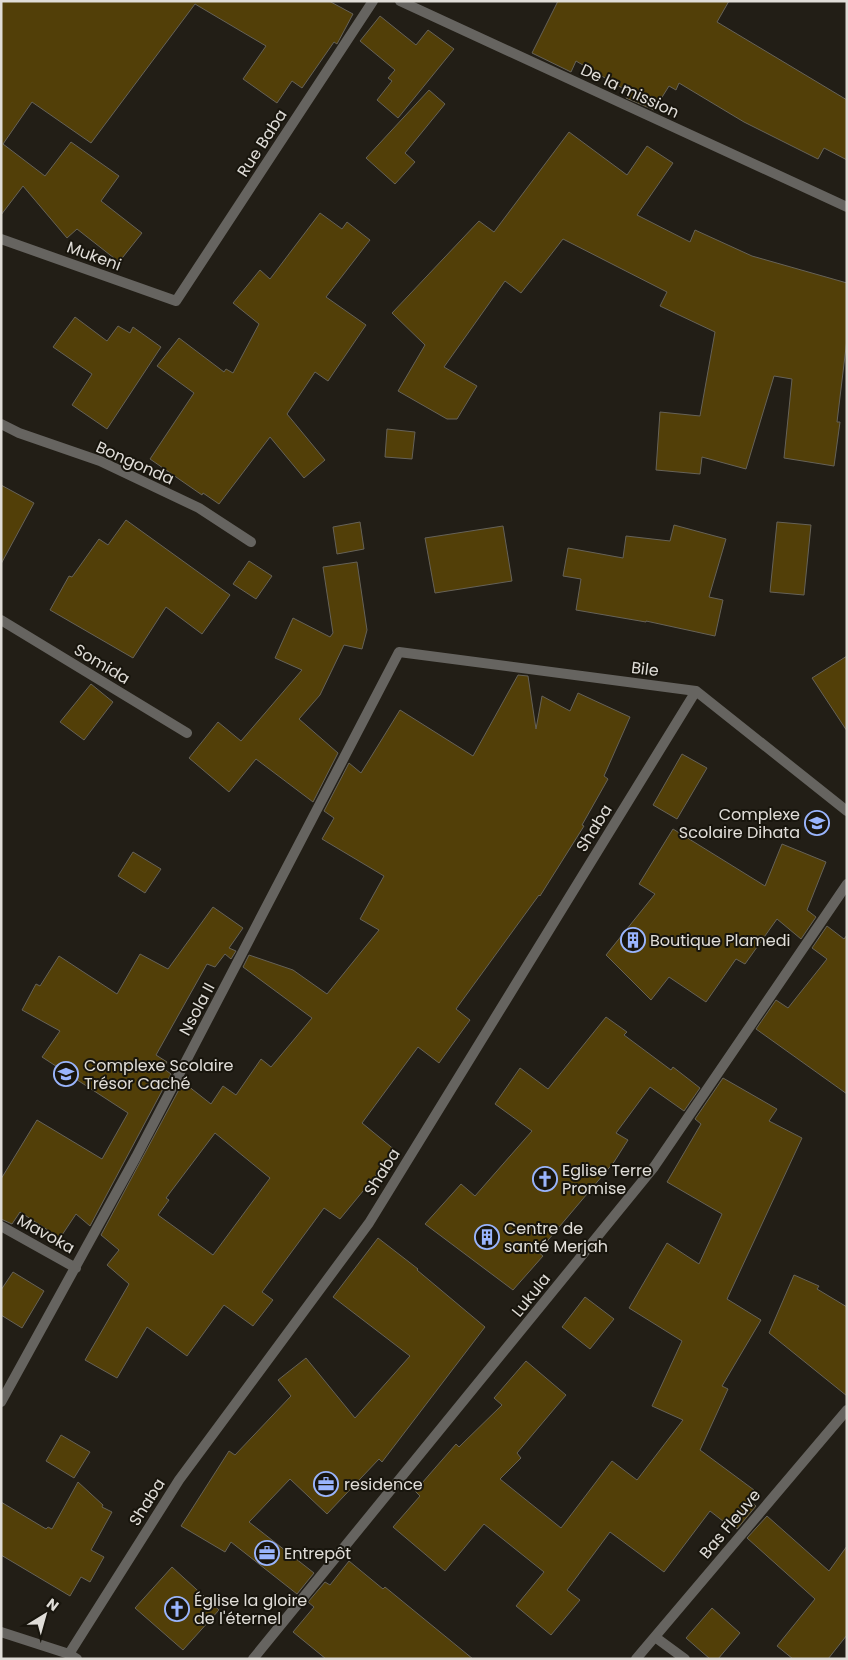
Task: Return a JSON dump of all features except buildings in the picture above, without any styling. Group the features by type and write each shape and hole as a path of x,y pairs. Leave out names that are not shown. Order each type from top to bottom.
{"street":[{"name":"Rue Baba","path":"176,301 373,1"},
{"name":"De la mission","path":"400,1 847,207"},
{"name":"Mukeni","path":"1,239 176,301"},
{"name":"Bongonda","path":"1,424 19,433 100,461 199,508 251,542"},
{"name":"Somida","path":"1,620 187,733"},
{"name":"Bile","path":"399,652 696,691"},
{"name":"Nsola II","path":"1,1402 150,1131 399,652"},
{"path":"696,691 847,811"},
{"name":"Shaba","path":"73,1656 188,1467 369,1223 696,691"},
{"name":"Lukula","path":"253,1659 654,1167 847,884"},
{"name":"Mavoka","path":"1,1226 76,1268"},
{"name":"Bas Fleuve","path":"636,1659 847,1410"},
{"path":"1,1632 73,1656"},
{"path":"655,1637 685,1659"}],"place":[{"name":"Complexe Scolaire Dihata","path":"817,823"},
{"name":"Boutique Plamedi","path":"633,940"},
{"name":"Complexe Scolaire Trésor Caché","path":"66,1074"},
{"name":"Eglise Terre Promise","path":"545,1179"},
{"name":"Centre de santé Merjah","path":"487,1237"},
{"name":"residence","path":"326,1484"},
{"name":"Entrepôt","path":"267,1553"},
{"name":"Église la gloire de l'éternel","path":"177,1609"}]}
